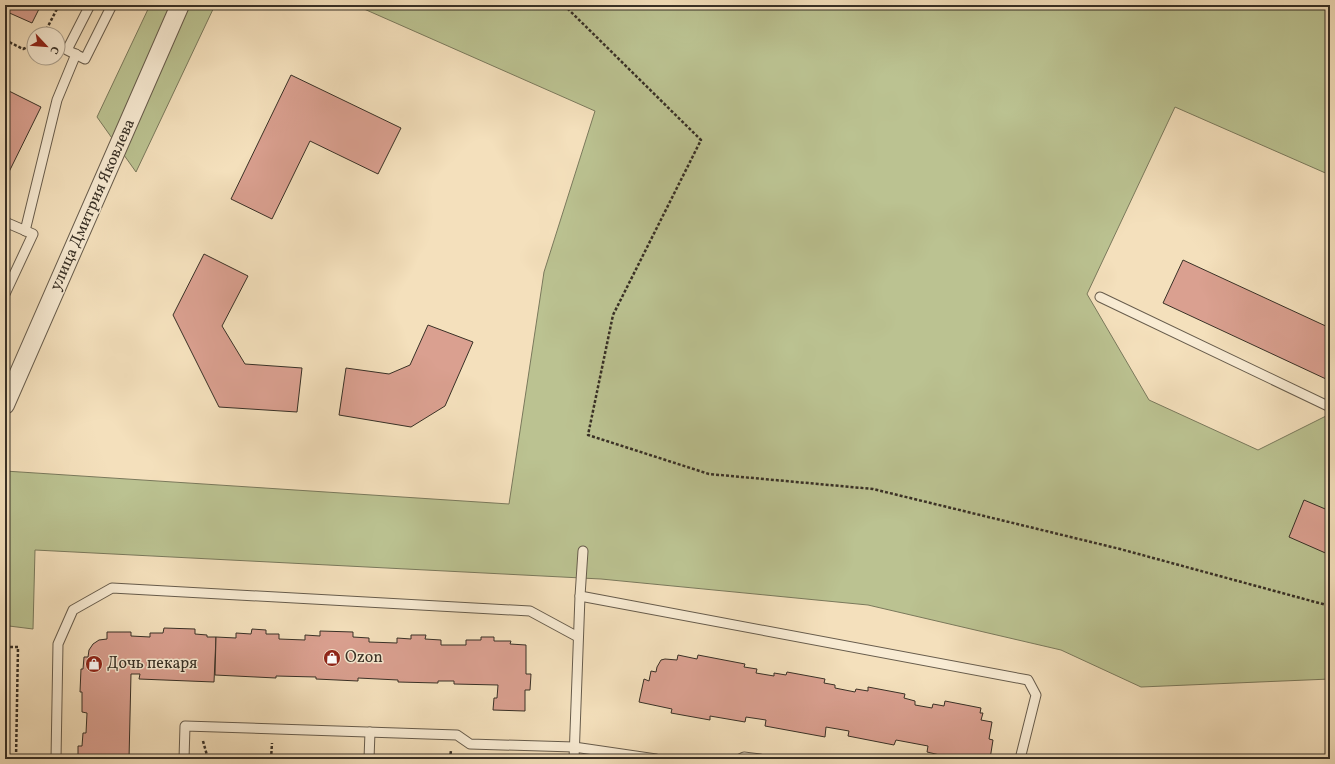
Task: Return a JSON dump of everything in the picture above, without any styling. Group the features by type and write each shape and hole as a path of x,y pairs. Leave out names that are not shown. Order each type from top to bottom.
{"street":[{"name":"улица Дмитрия Яковлева","path":"5,405 180,5"}],"lane":[{"path":"90,5 68,50 85,59 112,5"},
{"path":"25,231 58,100 76,54"},
{"path":"5,222 32,234 5,294"},
{"path":"1100,297 1330,407"},
{"path":"574,759 578,637 583,551"},
{"path":"56,759 58,644 73,610 112,588 530,611 578,637"},
{"path":"580,596 1028,680 1036,695 1020,759"},
{"path":"184,759 185,726 457,735 470,744 574,747 656,759"},
{"path":"369,759 370,732"},
{"path":"745,758 760,759"}],"path":[{"path":"48,26 59,5"},
{"path":"564,5 701,140 613,315 588,435 709,474 873,489 1120,549 1330,606"},
{"path":"5,40 23,49 26,48"},
{"path":"5,647 18,647 16,759"}],"green space":[{"path":"150,5 215,5 136,172 97,117"},
{"path":"355,5 1330,5 1330,175 1175,107 1087,294 1149,400 1258,450 1330,414 1330,679 1141,687 1061,650 868,605 601,579 35,550 33,629 9,626 7,556 5,547 5,471 509,504 544,272 595,111"}],"building":[{"path":"5,5 41,5 32,23 5,11"},
{"path":"291,75 401,128 378,174 310,141 272,219 231,199"},
{"path":"5,89 41,107 5,180"},
{"path":"204,254 248,276 222,326 245,364 302,368 297,412 219,407 173,315"},
{"path":"1183,260 1330,328 1330,372 1326,379 1163,303"},
{"path":"428,325 473,342 445,406 411,427 339,415 346,368 389,374 410,365"},
{"path":"1304,500 1330,511 1330,555 1289,537"},
{"path":"164,628 195,629 195,634 207,635 207,637 216,637 214,682 139,679 140,674 131,674 129,759 78,759 78,746 82,746 83,733 86,733 87,713 82,712 82,692 80,692 81,669 83,669 84,657 88,657 89,650 93,644 99,640 107,639 107,632 131,632 131,636 150,637 150,633 163,633"},
{"path":"252,629 266,630 266,634 279,634 279,639 305,640 305,635 320,636 320,631 353,632 353,637 369,638 369,642 397,643 397,638 411,639 411,635 426,635 425,639 441,640 441,645 466,645 466,640 481,640 481,637 494,637 494,641 511,641 510,644 526,645 526,674 531,674 530,690 525,690 525,711 493,710 494,698 497,698 498,685 454,684 454,681 438,681 438,683 398,682 398,680 358,678 358,681 316,679 316,677 276,676 276,678 215,675 216,637 236,638 236,633 251,634"},
{"path":"678,655 697,659 698,655 745,664 744,667 757,669 756,673 774,676 774,673 786,675 787,672 825,679 824,683 835,685 835,688 855,692 856,689 868,691 868,687 905,694 904,698 915,701 915,705 932,708 933,704 944,706 945,701 981,708 980,713 983,713 981,720 992,722 989,739 993,740 990,759 957,759 927,752 928,746 896,740 894,745 848,736 849,731 826,727 825,737 765,726 766,720 746,717 745,722 710,716 710,720 671,713 672,709 639,702 644,679 649,681 651,671 656,672 661,660 677,660"}],"place":[{"name":"Ozon","path":"332,658"},
{"name":"Дочь пекаря","path":"94,664"}]}
